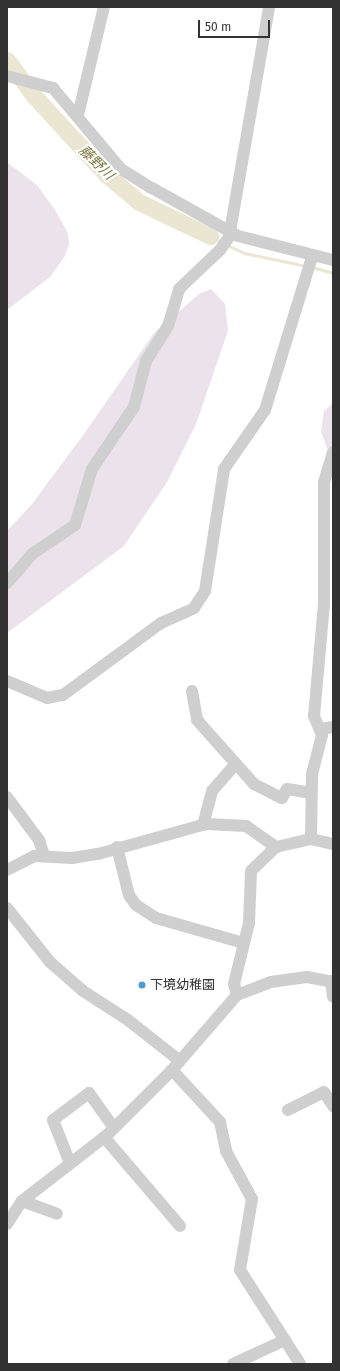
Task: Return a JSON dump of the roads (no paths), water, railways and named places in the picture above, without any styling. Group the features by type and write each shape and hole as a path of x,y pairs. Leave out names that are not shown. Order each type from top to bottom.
{"street":[{"path":"78,115 104,7"},
{"path":"7,583 32,554 75,525 92,469 134,407 146,361 168,326 179,289 220,250 230,230 269,7"},
{"path":"7,76 53,88 78,115 121,169 230,230 238,236 312,257 333,260"},
{"path":"7,681 47,698 63,695 161,623 194,608 205,591 224,469 265,410 312,257"},
{"path":"311,839 311,792 322,735 314,716 324,604 324,482 333,452"},
{"path":"192,692 197,720 234,766 254,784 282,798 287,789 311,792"},
{"path":"320,729 333,727"},
{"path":"203,825 212,791 234,766"},
{"path":"7,797 39,840 44,855"},
{"path":"7,870 44,855 72,858 203,825 246,826 276,846"},
{"path":"237,995 234,984 249,923 251,871 276,846 311,839 333,844"},
{"path":"117,847 129,895 136,905 156,918 244,943"},
{"path":"7,908 50,962 83,991 128,1020 176,1066 220,1122 226,1150 252,1199 240,1270 300,1364"},
{"path":"7,1224 22,1201 114,1128 176,1066 237,995 271,982 308,977 332,982 333,997"},
{"path":"288,1110 324,1092 333,1106"},
{"path":"70,1163 53,1120 90,1093 114,1128"},
{"path":"104,1137 180,1226"},
{"path":"22,1201 57,1214"},
{"path":"233,1364 285,1340"}],"waterway":[{"name":"藤野川","path":"7,60 34,96 107,175 139,202 210,236"},
{"path":"210,236 222,242"},
{"path":"227,245 244,253 306,266"},
{"path":"312,267 333,273"}],"place":[{"name":"下境幼稚園","path":"142,985"}]}
